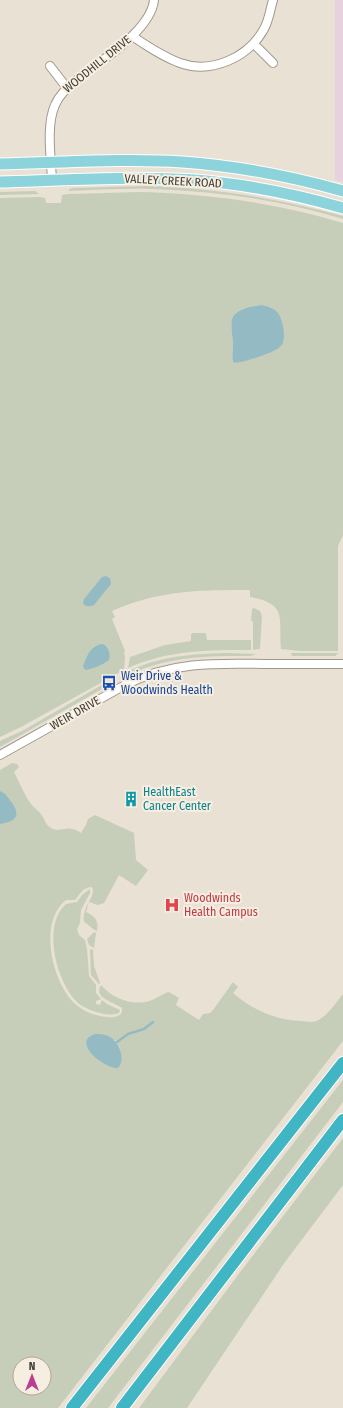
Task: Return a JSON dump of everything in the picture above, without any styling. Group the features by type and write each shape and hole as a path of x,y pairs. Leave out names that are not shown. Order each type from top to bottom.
{"highway":[{"path":"72,1408 343,1063"},
{"path":"122,1408 343,1120"}],"main road":[{"name":"VALLEY CREEK ROAD","path":"0,164 142,161 215,165 295,178 343,190"},
{"name":"VALLEY CREEK ROAD","path":"0,182 148,178 213,182 278,192 343,208"}],"street":[{"name":"WOODHILL DRIVE","path":"52,180 50,125 51,114 56,101 67,88 132,36 142,26 149,14 154,0"},
{"path":"132,36 167,58 181,64 206,67 229,61 240,55 254,44 264,29 272,0"},
{"path":"254,44 273,63"},
{"path":"50,66 67,88"},
{"name":"WEIR DRIVE","path":"0,756 129,683 166,669 202,664 343,664"}],"shaded area":[{"path":"335,0 343,0 343,182 335,180"}],"green space":[{"path":"146,186 196,189 270,199 343,216 343,219 320,212 224,194 141,189 69,191 69,189 74,188"},
{"path":"35,191 39,194 0,195 0,192"},
{"path":"141,192 218,197 293,210 343,223 343,535 338,546 338,651 300,651 281,649 279,614 271,604 250,597 250,590 197,591 163,595 147,599 112,611 115,617 112,619 125,651 124,670 0,737 0,198 39,197 45,198 46,203 61,203 62,195","holes":["262,305 271,307 278,313 257,357 234,363 232,357 232,319 240,310 249,307"]},
{"path":"254,608 260,611 262,616 260,649 253,650 253,621 251,621 252,609"},
{"path":"206,633 207,640 251,640 251,650 219,650 173,654 143,662 128,668 130,657 165,645 191,641 191,634"},
{"path":"226,653 257,654 250,656 189,658 145,668 130,674 129,671 164,659 189,655"},
{"path":"291,653 338,653 335,656 292,656"},
{"path":"107,682 109,685 0,747 0,741 22,731"},
{"path":"12,763 17,764 19,767 14,772 24,793 51,828 55,830 72,829 81,833 88,819 95,815 134,833 136,860 148,870 136,886 119,875 104,903 98,905 89,902 86,912 96,919 97,931 84,922 85,912 93,890 92,887 89,887 80,893 75,900 66,900 57,910 52,922 50,936 54,966 59,980 76,1005 93,1014 105,1017 114,1017 121,1014 122,1008 109,1002 102,996 99,989 101,985 118,998 138,1003 154,999 169,992 179,998 176,1005 199,1020 203,1014 210,1013 213,1010 233,982 238,987 233,993 256,1009 282,1019 311,1022 323,1017 343,994 343,1041 58,1408 0,1408 0,770","holes":["115,1040 119,1047 121,1061 118,1068 116,1068 99,1060 86,1045"]},
{"path":"90,889 90,893 81,910 80,923 77,929 79,935 85,940 89,976 96,985 96,993 101,999 96,1001 96,1004 100,1005 102,1000 120,1010 119,1013 105,1014 84,1007 78,1003 69,992 63,980 54,952 53,938 59,913 66,904 77,902 82,895"},
{"path":"94,932 96,933 94,948 89,945 87,939"},
{"path":"91,949 93,950 94,966 100,983 99,984 91,975"},
{"path":"343,1080 343,1102 108,1408 86,1408"},
{"path":"343,1138 343,1185 285,1262 187,1408 139,1408 241,1271"}],"water":[{"path":"262,305 275,310 278,313 284,330 283,343 278,349 266,354 234,363 232,357 232,319 240,310"},
{"path":"106,576 110,578 111,584 94,605 86,606 83,603 84,599 102,577"},
{"path":"102,644 106,646 108,650 110,655 109,660 104,664 85,670 83,666 90,652 98,645"},
{"path":"0,791 7,796 12,803 15,808 16,815 13,820 0,824"},
{"path":"95,1034 109,1036 118,1044 122,1059 118,1068 112,1067 98,1060 88,1049 86,1043 88,1038"}],"waterway":[{"path":"117,1042 128,1034 144,1029 153,1022"}],"place":[{"name":"Weir Drive & Woodwinds Health","path":"109,683"},
{"name":"HealthEast Cancer Center","path":"131,799"},
{"name":"Woodwinds Health Campus","path":"172,905"}]}
